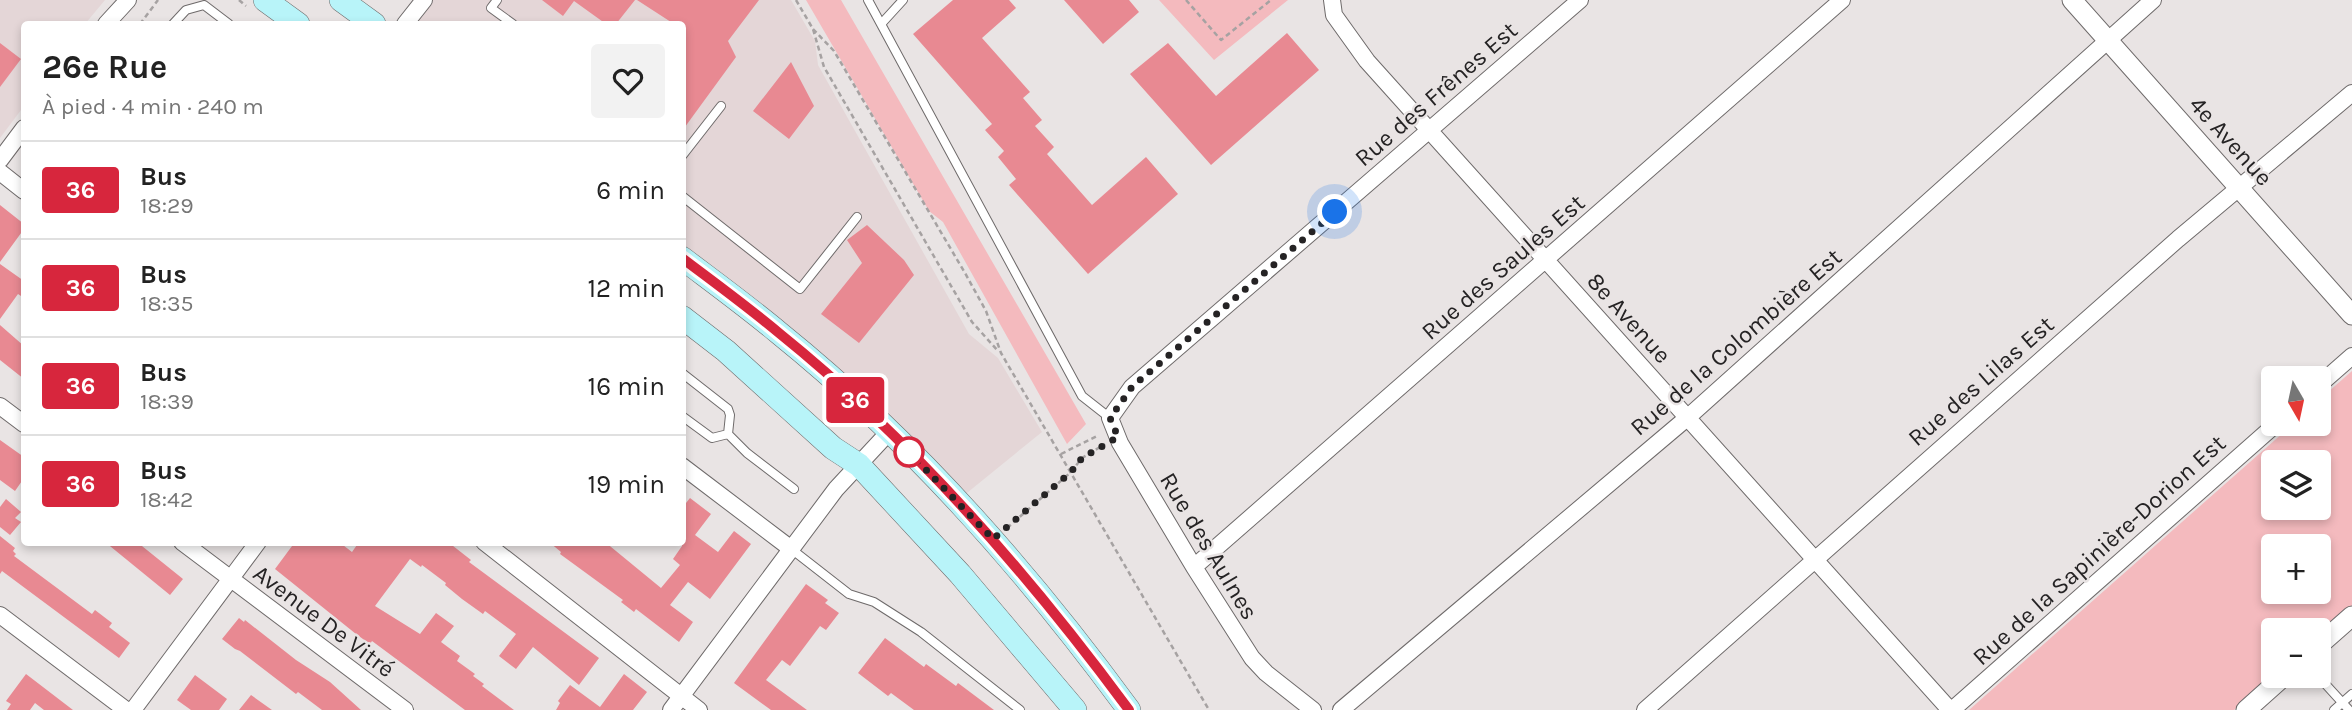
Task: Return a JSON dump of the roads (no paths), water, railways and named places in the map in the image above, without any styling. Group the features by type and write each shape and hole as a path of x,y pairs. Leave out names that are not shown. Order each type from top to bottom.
{"main road":[{"path":"265,0 294,21"},
{"path":"341,0 370,21"},
{"path":"686,261 780,333 889,432 993,539 1095,663 1129,710"},
{"path":"686,320 736,360 833,448 859,465 960,574 1075,710"}],"street":[{"path":"109,21 128,0"},
{"path":"407,21 424,0"},
{"name":"Rue des Frênes Est","path":"1114,428 1132,387 1580,0"},
{"name":"Rue des Saules Est","path":"1194,567 1842,0"},
{"name":"4e Avenue","path":"2072,0 2352,315"},
{"name":"Rue de la Colombière Est","path":"1342,710 1688,418 2153,0"},
{"name":"8e Avenue","path":"1333,7 1367,61 1951,710"},
{"name":"Rue des Lilas Est","path":"1645,710 2178,239 2352,93"},
{"path":"0,160 21,132"},
{"path":"0,172 21,189"},
{"path":"2331,374 2352,356"},
{"path":"0,406 21,422"},
{"name":"Rue des Aulnes","path":"1114,428 1194,567 1252,658 1266,673 1314,710"},
{"path":"671,710 836,489 889,432"},
{"name":"Rue de la Sapinière-Dorion Est","path":"1951,710 2262,436"},
{"path":"686,469 790,548"},
{"name":"Avenue De Vitré","path":"187,546 405,710"},
{"path":"133,710 255,546"},
{"path":"489,546 699,710"},
{"path":"0,615 126,710"},
{"path":"2331,634 2352,616"},
{"path":"2246,710 2271,688"}],"lane":[{"path":"497,0 491,8 509,21"},
{"path":"868,0 1082,396 1114,428"},
{"path":"882,23 903,0"},
{"path":"176,21 186,10 204,5 225,21"},
{"path":"686,149 721,106"},
{"path":"686,199 800,289 857,217"},
{"path":"686,376 728,409 728,433 747,453 793,489"},
{"path":"686,419 712,438 728,433"},
{"path":"790,548 849,594 874,602 921,632 1020,710"},
{"path":"2329,688 2349,710"},
{"path":"2334,710 2352,694"}]}
